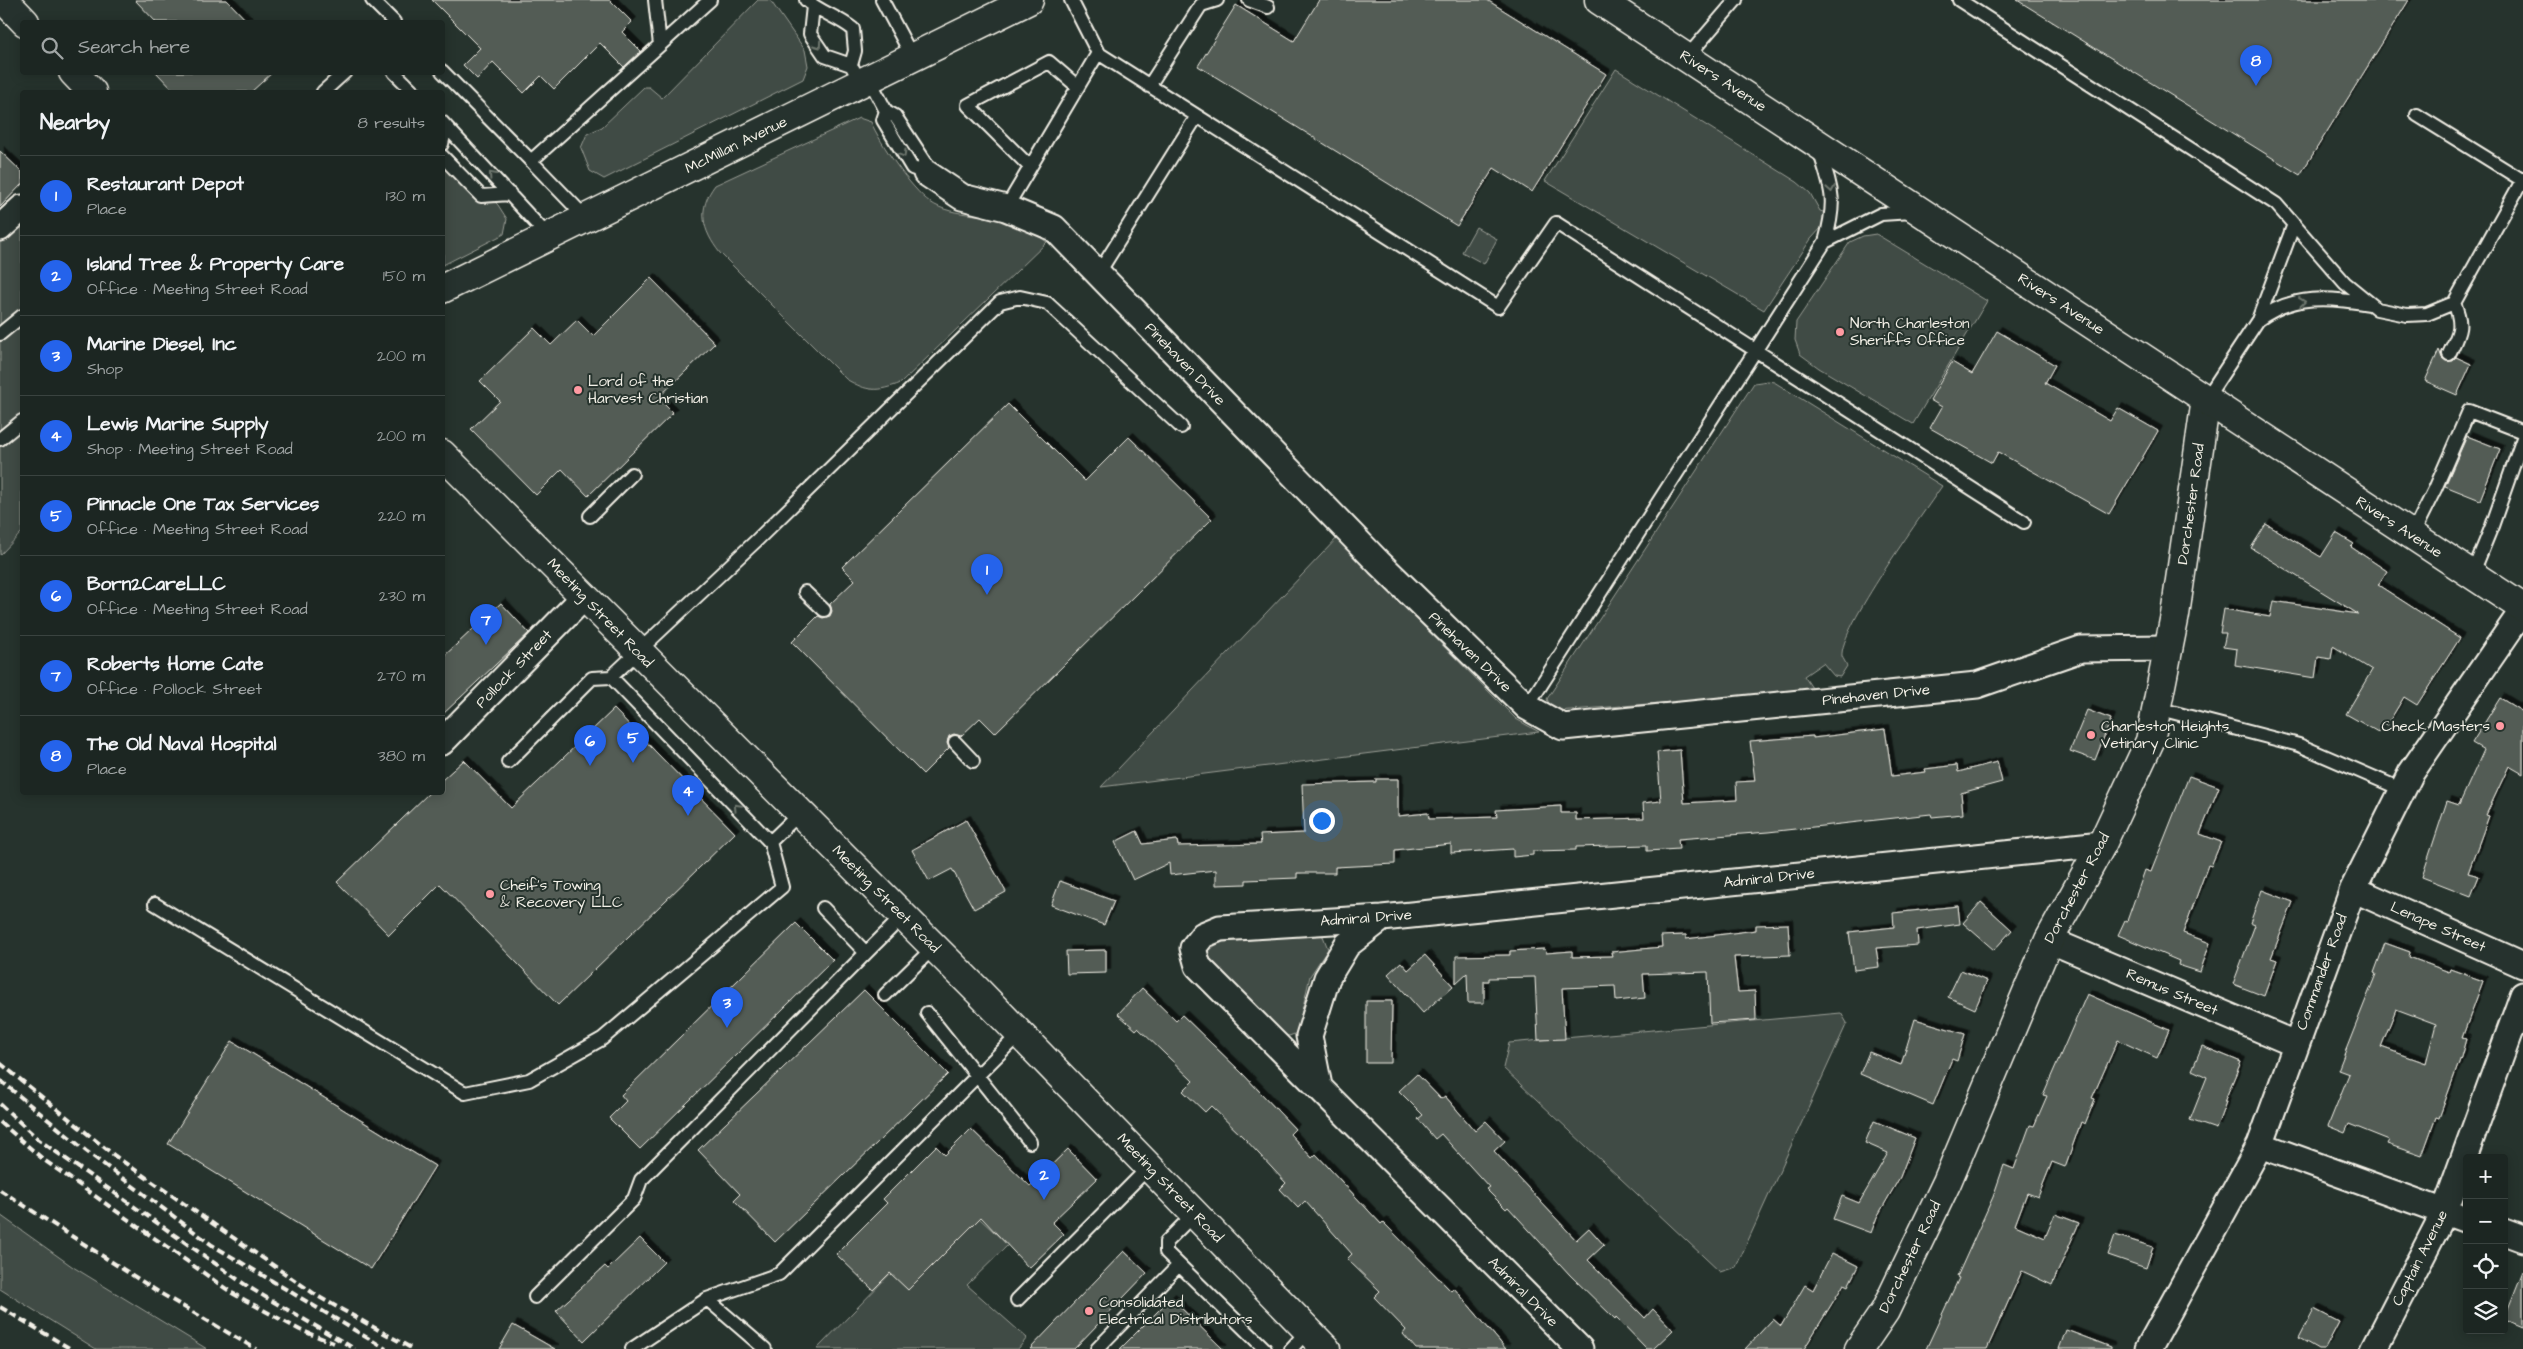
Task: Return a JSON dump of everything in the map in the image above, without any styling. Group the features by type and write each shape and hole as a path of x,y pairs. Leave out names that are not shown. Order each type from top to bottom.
{"main road":[{"name":"McMillan Avenue","path":"445,288 586,218 860,76 913,58 1029,0"},
{"name":"Rivers Avenue","path":"1599,0 2523,609"},
{"path":"76,75 90,90"},
{"name":"Dorchester Road","path":"1859,1349 1885,1311 1943,1190 2049,940 2102,844 2150,742 2168,648 2206,399"},
{"name":"Meeting Street Road","path":"445,457 904,916 1149,1167 1194,1214 1308,1343"}],"street":[{"name":"Pinehaven Drive","path":"926,173 962,197 1006,208 1054,228 1379,563 1527,707 1563,727 1977,685 2081,649 2168,648"},
{"path":"0,228 20,210"},
{"name":"Pollock Street","path":"445,739 585,596"},
{"name":"Commander Road","path":"2148,1349 2260,1145 2295,1044 2353,889 2411,773 2523,609"},
{"name":"Admiral Drive","path":"1580,1349 1198,966 1193,948 1203,935 1220,928 1382,918 2102,844"},
{"name":"Lenape Street","path":"2353,889 2523,965"},
{"path":"1319,1086 1309,1036 1327,978 1347,946 1382,918"},
{"name":"Remus Street","path":"2049,940 2295,1044"},
{"name":"Captain Avenue","path":"2374,1349 2456,1217 2523,995"},
{"path":"2260,1145 2456,1217"},
{"path":"2508,1233 2523,1239"}],"lane":[{"path":"372,0 392,20"},
{"path":"655,0 660,45"},
{"path":"531,161 710,0"},
{"path":"1071,0 1098,54 1498,307 1556,223 2024,522"},
{"path":"1149,86 1201,5 1217,0"},
{"path":"1249,0 1268,7"},
{"path":"1687,57 1736,0"},
{"path":"1959,0 2276,204 2345,282 2377,309 2406,315 2427,314 2454,303 2523,179 2416,115"},
{"path":"884,1 913,58"},
{"path":"860,76 852,29 840,19 809,3 810,34 826,56 860,76 886,111 883,120 912,168 926,173"},
{"path":"1006,208 1098,54"},
{"path":"1030,168 968,105 1048,62 1078,87"},
{"path":"445,74 586,218"},
{"path":"325,90 342,75"},
{"path":"397,75 412,90"},
{"path":"1098,274 1197,116"},
{"path":"445,125 549,236"},
{"path":"1527,707 1825,242 1833,214 1832,190 1817,143"},
{"path":"445,159 480,196 510,194"},
{"path":"1825,242 1881,214 1921,211"},
{"path":"2206,399 2258,320 2294,224"},
{"path":"508,762 592,678 611,677 751,547 1000,302 1020,297 1047,304 1181,427"},
{"path":"2258,320 2275,307 2299,301 2332,299 2372,304"},
{"path":"2450,354 2461,329 2460,317 2454,303"},
{"path":"0,334 20,318"},
{"path":"2412,535 2435,489 2469,410 2523,432"},
{"path":"0,438 20,423"},
{"path":"2472,575 2492,526 2523,438"},
{"path":"590,516 632,474"},
{"path":"805,592 824,610"},
{"path":"155,904 465,1093 529,1080 602,1038 782,887 770,842 611,677"},
{"path":"2156,708 2299,745 2403,790"},
{"path":"955,742 973,761"},
{"path":"770,842 800,813"},
{"path":"823,908 866,954"},
{"path":"535,1297 634,1199 641,1180 904,916"},
{"path":"886,995 934,947"},
{"path":"927,1013 1030,1142"},
{"path":"632,1349 707,1299 779,1274 1019,1034"},
{"path":"1017,1300 1149,1167"},
{"path":"1194,1214 1166,1242 1166,1252 1265,1349"},
{"path":"1097,1349 1179,1265"},
{"path":"707,1299 765,1349"}],"shaded area":[{"path":"758,0 770,0 805,50 808,66 803,79 604,179 590,171 581,148 587,134 602,127 644,87 649,87 662,98"},
{"path":"1616,69 1797,182 1810,193 1820,211 1833,215 1811,239 1764,310 1545,181"},
{"path":"859,118 871,122 881,142 897,165 922,196 930,202 950,211 996,217 1018,223 1047,242 901,383 879,389 860,386 846,379 720,253 709,236 704,219 706,203 715,185"},
{"path":"445,147 498,205 507,219 504,234 445,264"},
{"path":"11,218 20,227 20,534 0,555 0,227"},
{"path":"1476,227 1497,239 1484,264 1462,252"},
{"path":"1876,234 1987,301 1913,424 1819,368 1800,354 1795,340 1796,322 1850,242 1863,236"},
{"path":"1774,382 1942,486 1884,571 1854,622 1845,642 1842,656 1847,666 1840,677 1834,676 1823,663 1804,676 1814,691 1558,711 1550,706 1547,699 1754,383"},
{"path":"1339,536 1394,596 1516,719 1539,732 1101,787"},
{"path":"1318,934 1323,936 1328,949 1310,976 1297,1033 1289,1036 1281,1034 1209,960 1212,948 1223,942"},
{"path":"1841,1013 1847,1023 1736,1267 1720,1272 1503,1068 1509,1043"},
{"path":"0,1215 73,1267 207,1349 96,1349 0,1289"},
{"path":"979,1218 1008,1245 967,1285 1027,1338 1018,1349 817,1349 891,1273 908,1290"}],"building":[{"path":"135,0 227,0 246,20 154,20"},
{"path":"432,0 610,0 632,22 622,32 641,51 624,67 600,43 554,89 541,76 524,93 493,62 477,79 463,65 480,48"},
{"path":"1319,0 1487,0 1606,74 1532,192 1494,168 1457,226 1198,66 1236,5 1294,41"},
{"path":"2017,0 2409,0 2300,175"},
{"path":"159,75 270,75 253,90 173,90"},
{"path":"0,151 20,170 20,186 0,207"},
{"name":"Lord of the Harvest Christian","path":"651,278 715,343 658,398 673,413 588,496 562,469 536,495 471,429 500,401 480,381 534,328 551,345 577,320 593,336"},
{"path":"1997,331 2055,365 2045,383 2110,421 2118,408 2158,431 2109,514 1998,452 1992,463 1930,428 1942,407 1930,400 1952,362 1972,374"},
{"path":"2439,350 2442,358 2446,361 2453,361 2456,357 2471,364 2457,395 2425,381"},
{"path":"1008,404 1085,481 1129,437 1212,519 995,733 980,718 961,736 954,734 949,736 947,743 949,748 923,774 792,642 818,616 823,618 830,616 832,611 830,604 855,580 842,567"},
{"path":"2467,436 2500,449 2480,500 2445,486"},
{"path":"2266,524 2321,557 2336,533 2354,544 2351,547 2387,571 2378,585 2460,638 2417,705 2404,697 2387,725 2383,723 2378,732 2346,714 2372,670 2333,646 2331,659 2318,657 2315,678 2235,665 2237,649 2223,647 2226,633 2220,633 2224,609 2270,617 2273,601 2358,614 2251,548"},
{"path":"501,603 529,633 445,712 445,655"},
{"path":"2500,698 2523,712 2523,774 2509,766 2486,815 2489,816 2468,873 2479,876 2471,896 2422,877 2447,801 2459,805 2484,750 2472,743"},
{"path":"614,709 735,833 558,1005 440,884 389,935 337,882 427,795 445,795 445,777 464,760 511,808"},
{"name":"Charleston Heights Vetinary Clinic","path":"2087,710 2111,719 2095,760 2070,751"},
{"path":"1885,729 1892,776 1926,772 1925,769 1957,765 1958,772 1997,762 2002,782 1961,793 1963,814 1932,817 1931,814 1768,832 1678,839 1679,849 1647,851 1647,845 1576,847 1576,850 1533,851 1533,855 1513,857 1513,849 1451,853 1451,844 1395,850 1395,864 1335,867 1335,873 1297,873 1297,878 1246,880 1246,884 1216,885 1216,870 1170,875 1169,863 1133,880 1115,842 1137,831 1143,844 1177,840 1178,846 1261,844 1260,835 1304,833 1302,784 1376,782 1376,779 1398,779 1398,816 1428,813 1429,819 1497,817 1496,810 1561,806 1561,813 1576,813 1576,820 1644,818 1643,803 1661,801 1657,752 1680,750 1684,803 1737,800 1736,782 1755,781 1750,741 1813,736 1813,738"},
{"path":"2189,776 2219,787 2200,834 2221,842 2211,866 2208,865 2183,933 2210,943 2200,972 2178,965 2179,961 2118,935 2125,920 2127,921 2145,870 2151,872"},
{"path":"966,820 1006,892 974,909 952,869 929,881 912,850"},
{"path":"1060,881 1114,901 1104,925 1051,905"},
{"path":"2262,890 2293,902 2271,958 2277,960 2264,996 2233,984 2255,925 2250,923"},
{"path":"1981,902 2012,930 1994,950 1963,923"},
{"path":"1958,906 1960,924 1917,930 1918,945 1876,948 1879,967 1854,970 1849,932 1894,927 1893,913"},
{"path":"796,923 833,960 640,1149 609,1118 626,1101 621,1095"},
{"path":"1788,924 1790,955 1734,957 1738,992 1755,991 1756,1020 1710,1023 1708,972 1643,974 1645,998 1616,1001 1615,986 1562,988 1565,1039 1538,1040 1535,977 1489,978 1489,981 1484,981 1484,1003 1468,1003 1467,973 1456,983 1456,956 1510,955 1510,951 1545,949 1546,953 1572,951 1572,957 1612,956 1611,952 1662,947 1661,936 1686,935 1686,939 1756,930 1756,925"},
{"path":"2385,943 2410,952 2409,957 2449,972 2450,969 2483,981 2462,1038 2466,1039 2461,1057 2439,1118 2436,1117 2422,1156 2387,1144 2389,1140 2349,1124 2345,1133 2328,1126 2349,1074 2338,1070 2376,974 2374,973","holes":["2396,1009 2436,1024 2426,1063 2381,1047"]},
{"path":"1106,950 1106,973 1067,974 1066,951"},
{"path":"1425,955 1453,986 1423,1013 1388,974 1401,962 1408,970"},
{"path":"1961,970 1987,981 1975,1009 1948,997"},
{"path":"1142,988 1176,1021 1182,1015 1242,1073 1295,1129 1290,1134 1312,1158 1316,1154 1381,1224 1383,1222 1451,1291 1454,1288 1506,1349 1416,1349 1403,1334 1406,1330 1374,1297 1380,1291 1347,1259 1352,1254 1305,1201 1298,1208 1280,1189 1286,1183 1245,1139 1211,1106 1205,1112 1183,1091 1193,1081 1138,1028 1136,1030 1118,1014"},
{"path":"864,990 948,1074 775,1242 734,1200 740,1194 698,1150"},
{"path":"2087,994 2169,1030 2157,1058 2118,1040 2092,1098 2095,1099 2085,1124 2081,1122 2065,1167 2052,1162 2038,1197 2027,1193 2015,1225 2045,1238 2055,1214 2079,1223 2052,1285 2022,1271 1987,1349 1926,1349 1959,1278 1957,1277 1993,1197 2004,1165 2014,1169 2030,1125 2034,1126 2047,1096 2043,1095"},
{"path":"1366,1001 1392,1001 1391,1063 1366,1063"},
{"path":"1915,1019 1965,1034 1957,1061 1952,1059 1933,1105 1860,1074 1869,1052 1901,1065"},
{"path":"232,1041 435,1166 371,1269 168,1144"},
{"path":"2202,1046 2241,1062 2224,1102 2226,1102 2216,1129 2190,1120 2207,1077 2192,1070"},
{"path":"1417,1074 1441,1099 1445,1096 1475,1131 1486,1121 1505,1141 1494,1151 1576,1240 1589,1228 1604,1245 1588,1260 1645,1318 1653,1309 1673,1330 1653,1349 1647,1349 1616,1317 1615,1319 1570,1275 1508,1207 1506,1209 1486,1189 1489,1187 1441,1134 1435,1139 1418,1119 1423,1115 1399,1091"},
{"path":"1874,1121 1915,1138 1900,1177 1877,1217 1871,1233 1833,1219 1842,1196 1859,1203 1888,1153 1865,1143"},
{"path":"971,1129 1030,1186 1068,1149 1097,1179 1052,1222 1064,1234 1029,1268 981,1217 908,1290 890,1273 873,1290 836,1254 887,1203 883,1199 936,1146 945,1155"},
{"path":"2115,1235 2153,1247 2146,1268 2108,1255"},
{"path":"640,1238 664,1262 584,1341 556,1311 605,1266 608,1269"},
{"name":"Consolidated Electrical Distributors","path":"1124,1251 1147,1273 1074,1349 1030,1349"},
{"path":"1832,1253 1858,1266 1848,1286 1844,1284 1804,1349 1745,1349 1773,1319 1781,1326 1805,1285 1813,1290"},
{"path":"2523,1271 2523,1327 2508,1321 2508,1309"},
{"name":"Consolidated Electrical Distributors","path":"1171,1298 1223,1349 1120,1349"},
{"path":"2314,1309 2339,1322 2325,1349 2318,1349 2299,1338"},
{"path":"513,1325 555,1349 499,1349"},
{"path":"2066,1330 2111,1347 2111,1349 2059,1349"}],"railway":[{"path":"0,1063 115,1156 319,1297 413,1349"},
{"path":"0,1080 86,1151 212,1245 386,1349"},
{"path":"0,1104 39,1140 250,1288 355,1349"},
{"path":"0,1122 44,1160 232,1293 300,1330 334,1343"},
{"path":"0,1190 160,1293 256,1349"},
{"path":"0,1307 71,1349"}],"place":[{"name":"The Old Naval Hospital","path":"2256,86"},
{"name":"North Charleston Sheriffs Office","path":"1840,332"},
{"name":"Lord of the Harvest Christian","path":"578,390"},
{"name":"Restaurant Depot","path":"987,595"},
{"name":"Roberts Home Cate","path":"486,645"},
{"name":"Check Masters","path":"2500,726"},
{"name":"Charleston Heights Vetinary Clinic","path":"2091,735"},
{"name":"Pinnacle One Tax Services","path":"633,763"},
{"name":"Born2CareLLC","path":"590,766"},
{"name":"Lewis Marine Supply","path":"688,816"},
{"name":"Cheif's Towing & Recovery LLC","path":"490,894"},
{"name":"Marine Diesel, Inc","path":"727,1028"},
{"name":"Island Tree & Property Care","path":"1044,1200"},
{"name":"Consolidated Electrical Distributors","path":"1089,1311"}]}
